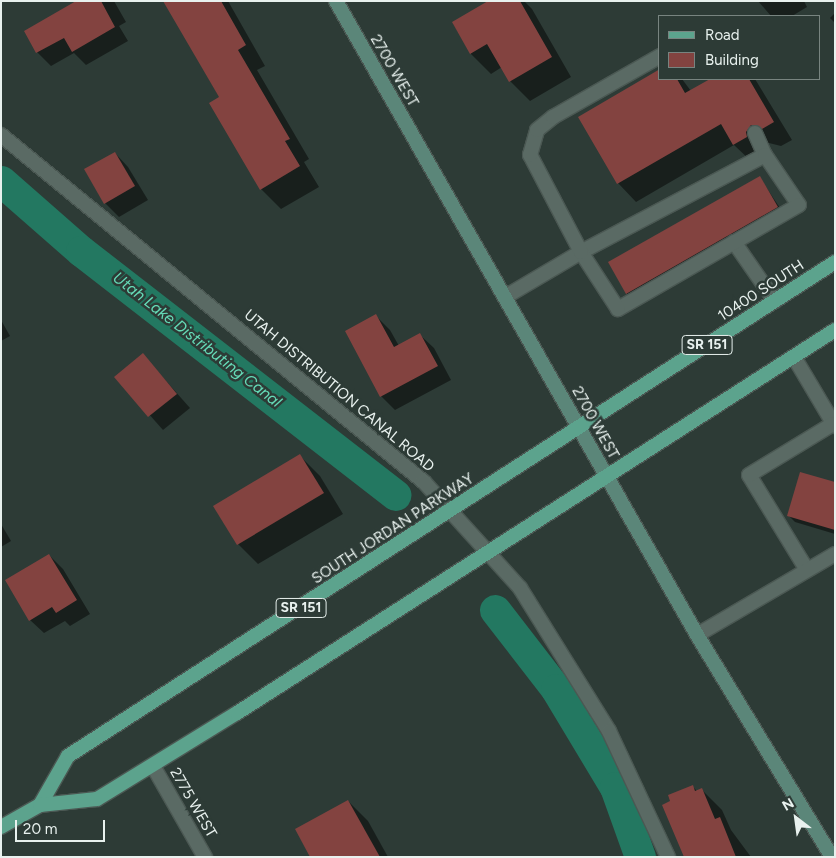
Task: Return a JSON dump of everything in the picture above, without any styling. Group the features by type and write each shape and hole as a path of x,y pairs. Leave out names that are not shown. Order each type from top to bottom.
{"main road":[{"name":"2700 WEST","path":"336,1 697,635 832,857"},
{"name":"10400 SOUTH","path":"579,427 835,262"},
{"name":"SR 151","path":"607,476 835,330"},
{"name":"SOUTH JORDAN PARKWAY","path":"40,804 68,756 451,512 579,427"},
{"name":"SOUTH JORDAN PARKWAY","path":"1,828 40,804 97,799 153,766 607,476"}],"street":[{"path":"658,57 553,117 537,130 530,155 581,252 618,309 799,205 764,154 755,133"},
{"name":"UTAH DISTRIBUTION CANAL ROAD","path":"1,135 424,482 520,588 609,732 668,857"},
{"path":"505,297 581,252 764,154"},
{"path":"734,242 775,301"},
{"path":"794,357 834,425 749,475 807,570"},
{"path":"697,635 835,554"},
{"name":"2775 WEST","path":"153,766 205,857"}],"building":[{"path":"76,1 101,1 115,27 72,52 64,38 36,53 24,31"},
{"path":"163,1 221,1 246,45 238,50 290,139 285,141 300,166 260,190 209,103 219,97"},
{"path":"488,1 520,1 552,57 509,82 487,44 470,54 452,22"},
{"path":"658,70 658,80 678,80 685,93 708,80 750,80 774,122 762,129 751,125 746,132 747,137 733,145 721,124 617,184 578,117"},
{"path":"115,152 135,186 104,204 84,169"},
{"path":"760,176 778,207 626,294 608,262"},
{"path":"376,314 394,347 420,333 438,366 380,397 345,331"},
{"path":"143,353 177,394 148,417 114,377"},
{"path":"300,454 324,493 237,545 213,506"},
{"path":"800,472 835,482 835,530 787,516"},
{"path":"49,554 77,600 56,613 52,607 29,621 5,580"},
{"path":"693,785 695,791 702,788 715,819 720,817 736,857 684,857 662,805 670,801 668,795"},
{"path":"348,800 380,857 310,857 295,829"}],"waterway":[{"name":"Utah Lake Distributing Canal","path":"1,181 81,251 396,495"},
{"name":"Utah Lake Distributing Canal","path":"495,610 556,689 615,787 640,857"}]}
